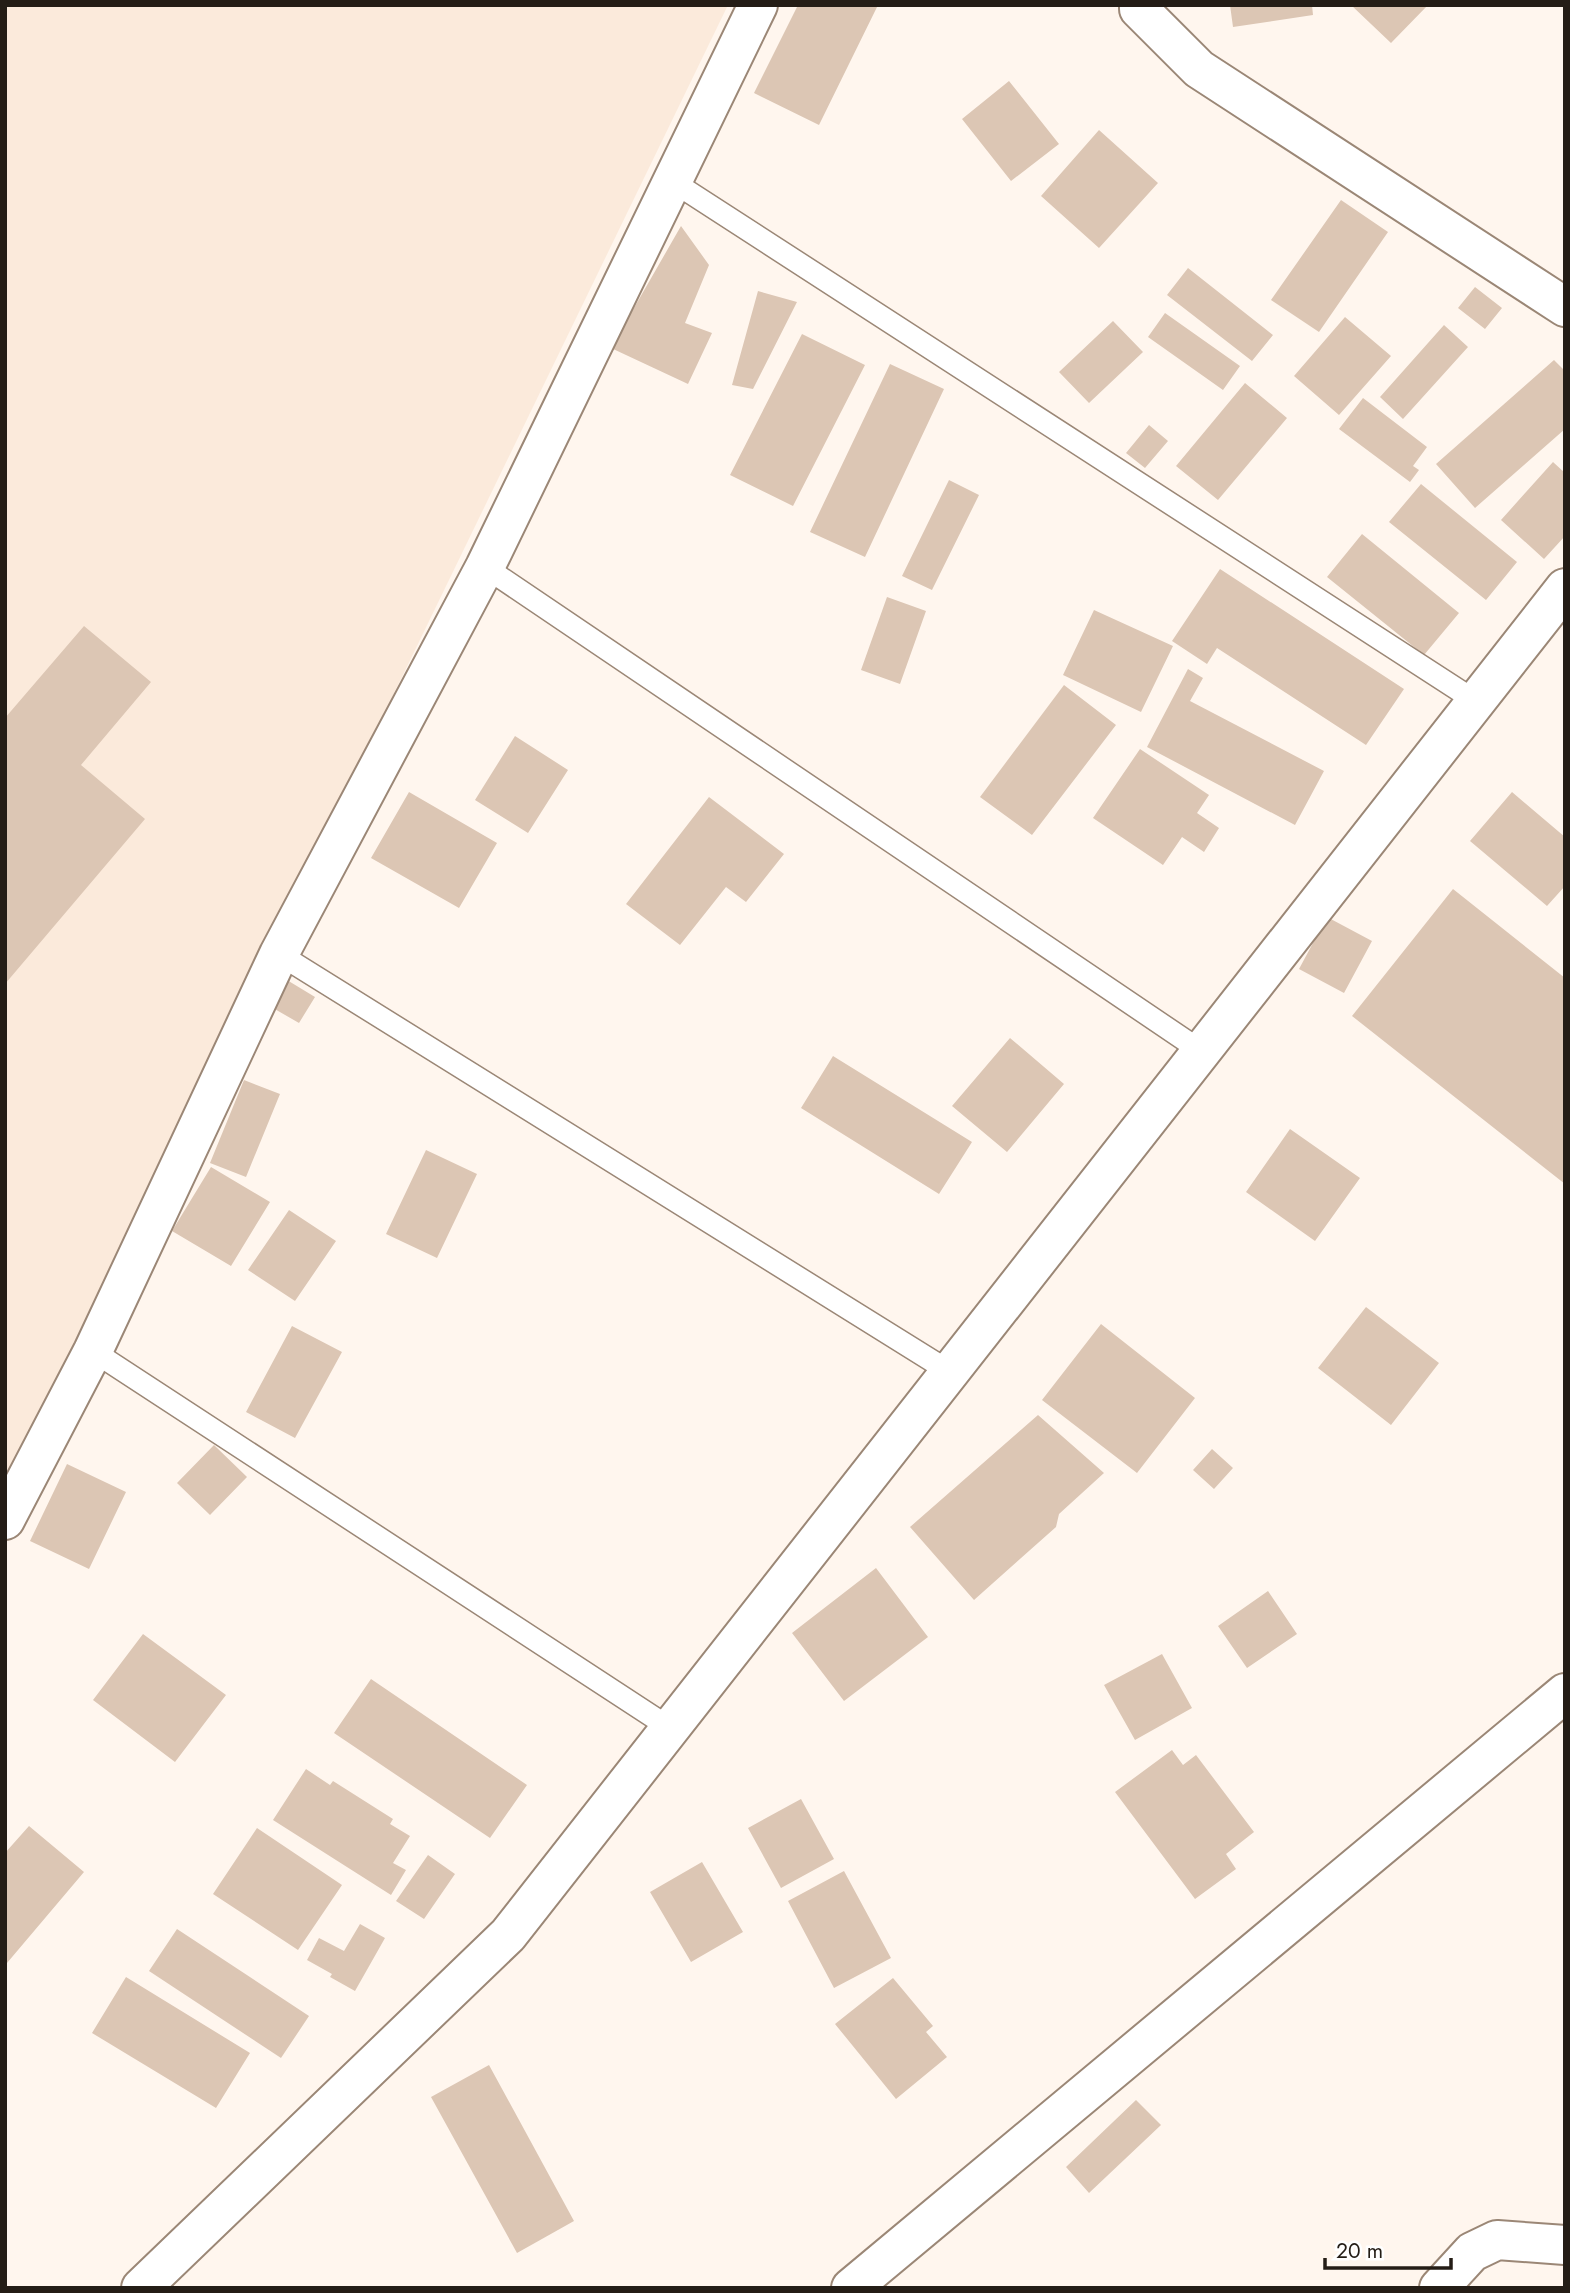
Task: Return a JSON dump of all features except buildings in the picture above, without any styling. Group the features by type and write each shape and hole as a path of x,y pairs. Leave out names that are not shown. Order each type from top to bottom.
{"street":[{"path":"5,1520 93,1351 279,954 485,568 758,5"},
{"path":"1139,5 1139,9 1199,69 1565,307"},
{"path":"141,2288 508,1935 1565,588"},
{"path":"850,2288 1565,1693"},
{"path":"1439,2288 1472,2252 1497,2240 1565,2245"}],"lane":[{"path":"672,181 1476,702"},
{"path":"485,568 1201,1051"},
{"path":"279,954 950,1372"},
{"path":"93,1351 670,1728"}],"shaded area":[{"path":"5,5 728,5 5,1495"}]}
